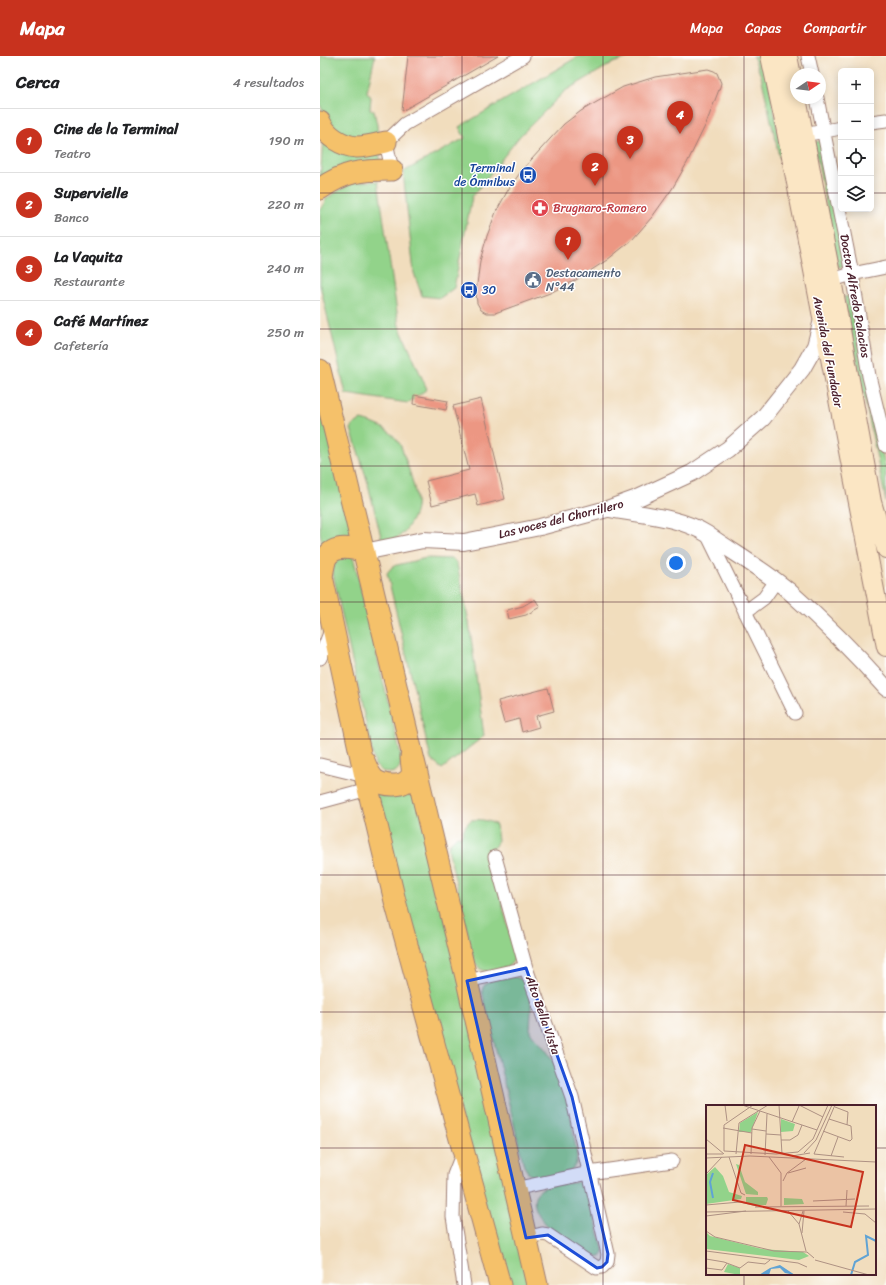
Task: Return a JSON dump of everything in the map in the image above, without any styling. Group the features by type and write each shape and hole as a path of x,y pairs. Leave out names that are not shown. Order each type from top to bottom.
{"highway":[{"path":"320,122 323,129 335,139 347,145 358,147 386,142"},
{"path":"320,189 341,177 354,172 392,170"},
{"path":"321,372 467,982 537,1285"},
{"path":"364,552 350,548 342,548 334,551 327,558 321,572 366,783 395,901 500,1285"},
{"path":"357,741 366,767 375,780 395,786 408,779 412,773 410,742"}],"main road":[{"name":"Avenida del Fundador","path":"770,56 785,126 886,647"},
{"path":"788,56 790,68"},
{"name":"Avenida del Fundador","path":"798,104 872,502 886,549"}],"street":[{"path":"392,170 386,142 405,124 523,56"},
{"path":"808,56 811,68"},
{"name":"Doctor Alfredo Palacios","path":"818,104 852,274 869,376 885,438"},
{"path":"874,122 886,120"},
{"path":"805,136 838,128"},
{"path":"832,280 886,267"},
{"name":"Las voces del Chorrillero","path":"364,552 423,540 466,542 540,527 607,509 640,497 692,473 728,449 763,418 802,369 815,346 822,320"},
{"path":"607,509 674,520 698,528 776,581 789,592 861,659 886,688"},
{"path":"707,534 795,713"},
{"path":"745,612 764,598 776,581"},
{"path":"320,658 333,628"},
{"path":"320,765 366,783"},
{"path":"320,802 366,783"},
{"name":"Alto Bella Vista","path":"495,857 526,968 572,1097 608,1254 607,1262 602,1267 597,1268 548,1235 542,1234 526,1238"},
{"path":"467,982 526,968"},
{"path":"463,1152 454,1175 452,1204 464,1285"},
{"path":"514,1189 589,1173 672,1161"}],"highlighted area":[{"path":"526,968 572,1097 608,1254 607,1262 602,1267 597,1268 548,1235 526,1238 467,981"}],"green space":[{"path":"320,56 375,56 367,92 371,97 370,109 374,111 378,139 344,137 328,121 320,105"},
{"path":"579,56 633,56 613,63 565,91 519,137 472,197 454,288 440,298 422,296 414,273 403,172 465,138 459,127"},
{"path":"753,56 764,56 783,159 780,159 779,156 761,76"},
{"path":"323,138 379,153 381,163 320,183"},
{"path":"821,141 845,266 838,267 814,142"},
{"path":"378,181 399,326 427,389 408,403 346,394 320,285 320,210 327,198 353,182"},
{"path":"850,296 886,469 886,502 844,297"},
{"path":"320,397 356,541 324,551 320,533"},
{"path":"361,420 381,427 398,441 410,472 416,497 415,513 404,531 399,537 393,540 382,541 367,480 351,429 354,424"},
{"path":"353,556 401,756 401,762 397,771 389,773 384,772 375,765 333,574 335,557"},
{"path":"426,558 453,559 457,564 469,622 484,736 442,769 431,760 387,573 393,566"},
{"path":"414,784 530,1285 506,1285 374,792"},
{"path":"471,820 484,820 496,825 498,841 489,855 515,952 514,960 508,967 488,972 480,969 474,961 448,848 450,843 457,836 460,837 465,826"},
{"path":"508,977 520,979 527,986 531,1005 530,1032 546,1050 554,1063 566,1094 571,1116 577,1159 572,1169 557,1176 536,1178 529,1174 524,1166 482,991 485,984 488,982 495,979"},
{"path":"586,1183 604,1253 601,1257 596,1257 552,1230 541,1218 535,1207 535,1196 544,1188 557,1184"}],"building":[{"path":"408,56 498,56 402,111"},
{"path":"708,69 717,73 721,83 706,124 687,163 672,189 652,217 632,240 607,260 576,280 550,293 495,313 486,313 481,310 477,303 476,292 480,261 496,212 508,190 522,170 564,124 581,111 623,87 655,77"},
{"path":"414,395 448,401 446,410 413,404"},
{"path":"481,399 505,499 478,506 475,494 432,505 426,481 469,470 453,406"},
{"path":"535,599 540,607 526,615 509,619 507,610 523,606"},
{"path":"548,688 554,711 536,716 539,727 522,732 519,719 504,723 498,701"}],"place":[{"name":"Café Martínez","path":"680,134"},
{"name":"La Vaquita","path":"630,159"},
{"name":"Terminal de Ómnibus","path":"528,175"},
{"name":"Supervielle","path":"595,186"},
{"name":"Brugnaro-Romero","path":"540,208"},
{"name":"Cine de la Terminal","path":"568,260"},
{"name":"Destacamento N°44","path":"533,280"},
{"name":"30","path":"469,290"}]}
